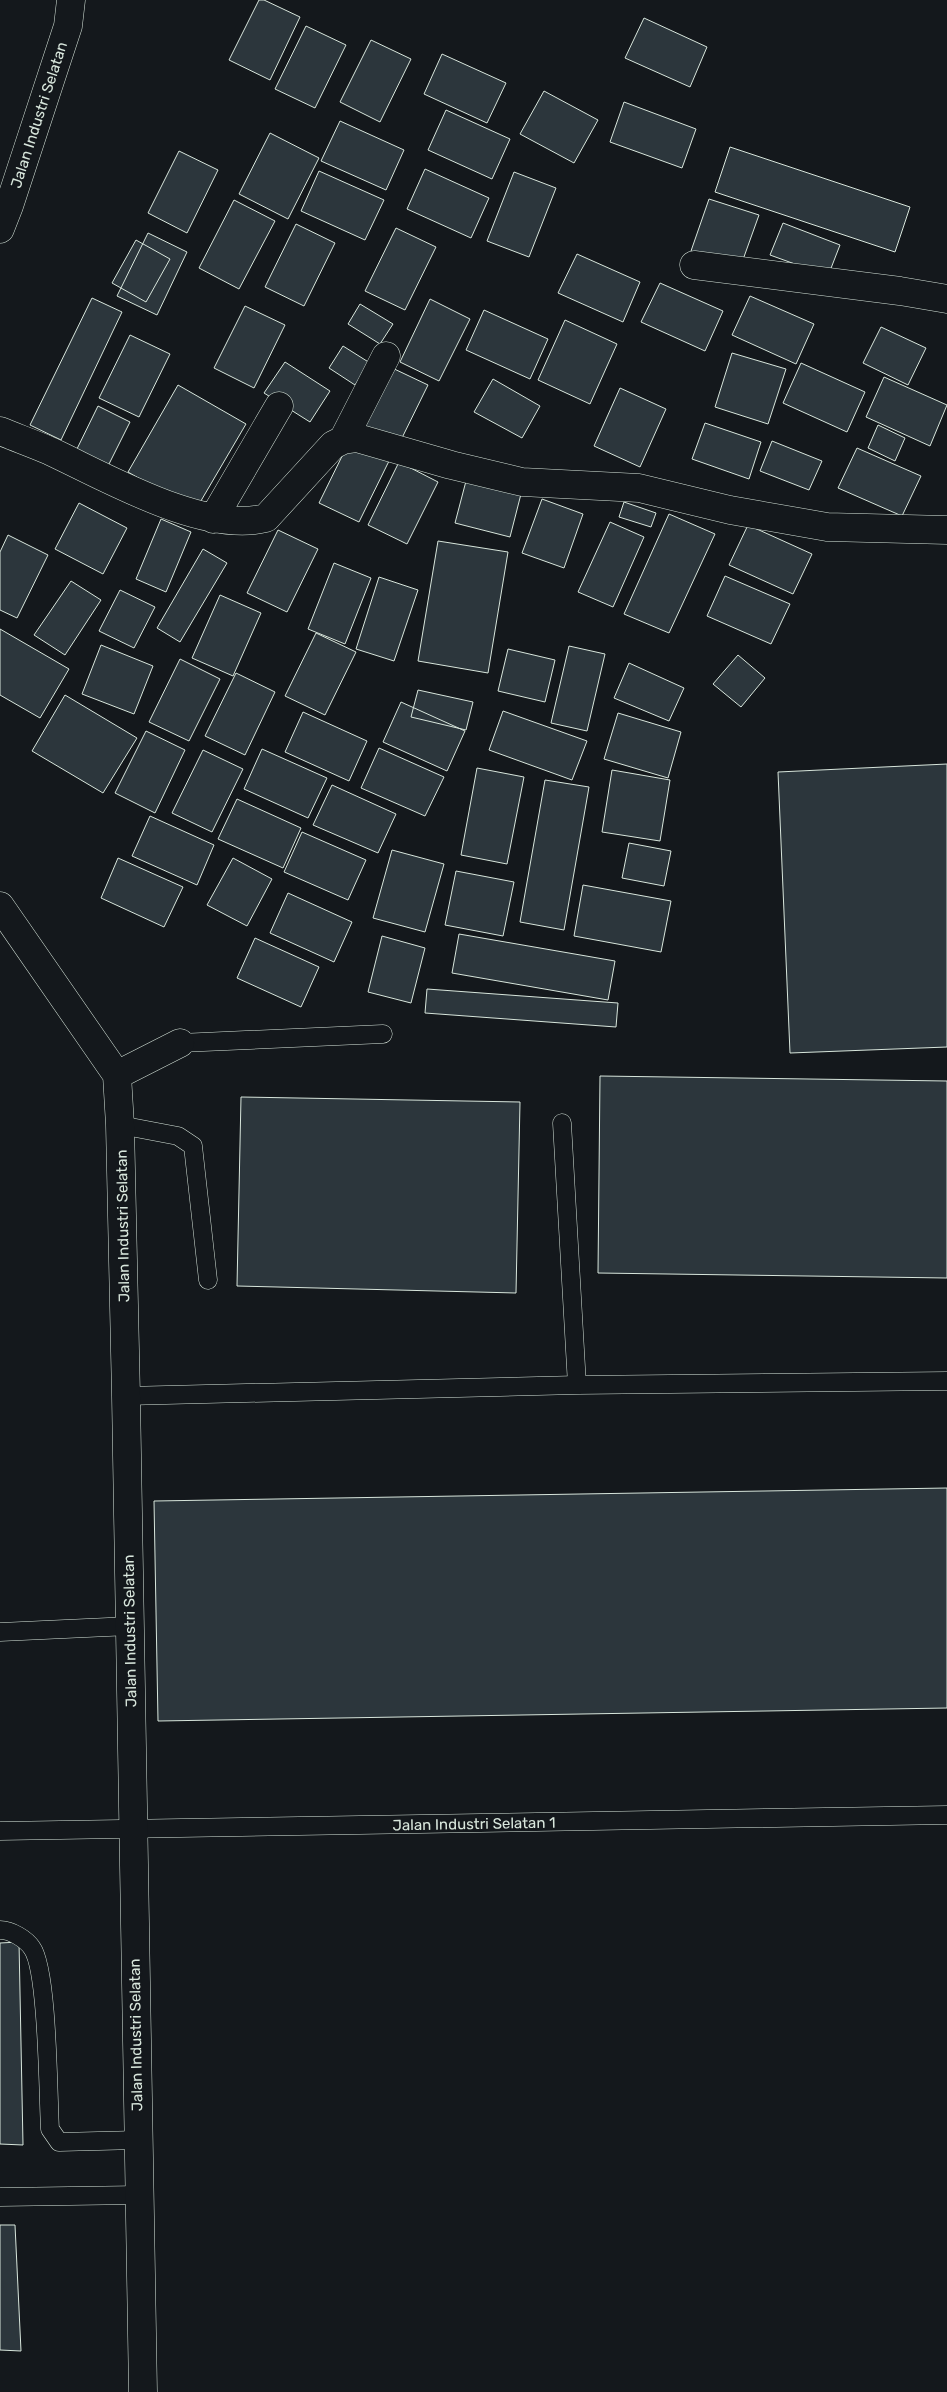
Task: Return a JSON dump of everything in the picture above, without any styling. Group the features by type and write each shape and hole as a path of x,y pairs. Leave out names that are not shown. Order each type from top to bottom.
{"street":[{"name":"Jalan Industri Selatan","path":"0,228 10,206 68,26 71,0"},
{"path":"694,265 947,299"},
{"path":"343,440 386,356"},
{"path":"213,519 279,406"},
{"path":"0,431 49,451 137,494 213,519 255,521 266,518 332,445 343,440 357,438 451,465 522,482 639,488 730,510 827,527 947,530"},
{"path":"0,906 117,1075 180,1043"},
{"name":"Jalan Industri Selatan","path":"117,1075 120,1125 126,1396 143,2392"}],"lane":[{"path":"180,1043 383,1034"},
{"path":"562,1124 578,1385"},
{"path":"120,1125 178,1136 193,1146 208,1280"},
{"path":"126,1396 578,1385 947,1381"},
{"path":"0,1632 130,1626"},
{"name":"Jalan Industri Selatan 1","path":"0,1831 947,1815"},
{"path":"0,1930 22,1938 33,1949 42,1980 50,2130 59,2142 138,2140"},
{"path":"0,2197 139,2195"}],"building":[{"path":"259,0 264,0 300,17 270,80 229,60"},
{"path":"644,18 707,47 690,87 625,58"},
{"path":"306,26 346,45 315,108 275,89"},
{"path":"371,40 411,59 380,122 340,102"},
{"path":"442,54 506,83 487,123 424,94"},
{"path":"544,91 598,120 574,163 520,134"},
{"path":"624,102 696,129 682,168 610,142"},
{"path":"446,110 510,139 492,179 428,150"},
{"path":"340,121 404,150 386,190 321,161"},
{"path":"270,133 319,158 288,219 239,194"},
{"path":"730,147 910,207 895,252 715,192"},
{"path":"179,151 218,170 187,233 148,213"},
{"path":"425,169 489,198 471,238 407,209"},
{"path":"319,171 384,200 365,240 301,211"},
{"path":"514,172 556,188 529,257 487,241"},
{"path":"709,199 759,215 740,268 691,251"},
{"path":"234,200 275,221 239,289 199,268"},
{"path":"783,223 840,245 828,276 770,255"},
{"path":"296,224 335,243 304,306 265,287"},
{"path":"396,228 436,247 405,310 365,291"},
{"path":"148,233 187,252 157,315 117,296"},
{"path":"136,240 170,259 146,302 112,283"},
{"path":"577,254 640,282 623,322 558,293"},
{"path":"660,283 723,311 705,351 641,322"},
{"path":"750,296 814,324 796,364 732,335"},
{"path":"92,298 122,312 61,440 30,425"},
{"path":"430,299 470,319 439,381 400,362"},
{"path":"360,304 393,324 380,344 348,324"},
{"path":"245,306 285,325 254,388 214,368"},
{"path":"484,310 548,339 530,379 466,350"},
{"path":"565,320 617,344 590,404 538,380"},
{"path":"881,327 926,348 908,385 863,363"},
{"path":"130,335 170,354 139,417 99,398"},
{"path":"343,346 370,363 355,385 329,368"},
{"path":"732,353 786,369 768,424 715,407"},
{"path":"285,362 330,391 310,422 264,393"},
{"path":"801,363 865,392 847,432 783,403"},
{"path":"388,366 428,385 397,448 357,429"},
{"path":"884,377 947,405 930,446 866,417"},
{"path":"493,379 540,406 522,438 474,412"},
{"path":"178,385 246,424 195,511 128,472"},
{"path":"620,388 666,409 640,467 594,446"},
{"path":"98,406 130,422 105,472 73,457"},
{"path":"705,423 761,442 749,479 692,459"},
{"path":"878,425 905,438 895,461 868,448"},
{"path":"350,440 390,459 359,522 319,503"},
{"path":"772,441 822,461 809,490 760,471"},
{"path":"857,448 921,476 902,516 838,488"},
{"path":"399,462 438,482 407,544 368,525"},
{"path":"466,481 521,494 510,537 455,523"},
{"path":"542,499 583,514 564,568 522,553"},
{"path":"624,502 656,513 651,527 619,517"},
{"path":"79,503 127,528 103,574 55,549"},
{"path":"669,514 715,534 669,633 624,614"},
{"path":"161,519 191,532 166,592 136,579"},
{"path":"610,522 644,537 613,607 578,592"},
{"path":"748,525 812,554 793,594 729,565"},
{"path":"278,530 318,549 287,612 247,593"},
{"path":"8,535 48,555 17,618 0,610 0,552"},
{"path":"438,541 508,552 488,673 418,661"},
{"path":"203,549 227,563 180,642 157,628"},
{"path":"334,563 371,578 345,644 308,629"},
{"path":"725,576 790,604 771,644 707,616"},
{"path":"379,577 418,590 394,661 356,649"},
{"path":"71,581 101,600 65,655 34,635"},
{"path":"120,590 155,607 134,648 99,631"},
{"path":"220,595 261,613 233,676 192,658"},
{"path":"0,629 69,669 40,718 0,695"},
{"path":"316,633 356,652 325,715 285,696"},
{"path":"101,645 153,666 134,714 82,694"},
{"path":"569,646 605,654 587,731 551,723"},
{"path":"508,649 555,660 545,702 498,691"},
{"path":"738,655 765,678 741,707 713,684"},
{"path":"180,659 220,679 189,741 149,722"},
{"path":"629,663 684,688 669,721 614,698"},
{"path":"236,673 275,692 245,755 205,736"},
{"path":"418,690 473,702 466,730 411,717"},
{"path":"65,695 137,738 103,793 32,751"},
{"path":"401,702 465,731 447,771 383,742"},
{"path":"503,711 587,741 572,780 489,750"},
{"path":"303,712 367,741 349,781 285,752"},
{"path":"618,713 681,732 668,778 604,759"},
{"path":"146,731 185,750 155,813 115,793"},
{"path":"379,748 444,777 425,816 361,788"},
{"path":"262,749 327,778 308,818 244,789"},
{"path":"203,750 243,769 212,832 172,813"},
{"path":"947,764 947,1047 790,1053 778,772"},
{"path":"477,768 524,777 507,864 461,855"},
{"path":"612,770 670,780 660,841 602,832"},
{"path":"545,780 589,787 564,930 520,922"},
{"path":"332,785 396,814 378,853 313,825"},
{"path":"237,799 301,828 283,868 218,839"},
{"path":"150,816 214,845 197,885 132,856"},
{"path":"302,832 366,860 348,900 284,872"},
{"path":"629,843 671,851 664,886 622,878"},
{"path":"392,850 444,864 425,932 373,918"},
{"path":"118,858 183,887 164,927 101,898"},
{"path":"233,858 272,879 247,926 207,905"},
{"path":"456,871 514,882 503,936 445,925"},
{"path":"583,885 671,901 661,952 574,936"},
{"path":"288,893 352,922 334,962 270,933"},
{"path":"459,934 615,961 608,1000 452,973"},
{"path":"382,936 425,948 411,1003 368,992"},
{"path":"255,938 319,967 301,1007 237,978"},
{"path":"427,989 618,1003 616,1027 425,1013"},
{"path":"600,1076 947,1081 947,1278 598,1273"},
{"path":"241,1097 520,1102 516,1293 237,1286"},
{"path":"947,1488 947,1708 158,1721 154,1501"},
{"path":"19,1942 23,2145 0,2144 0,1943"},
{"path":"0,2225 15,2225 21,2351 0,2350"}]}
